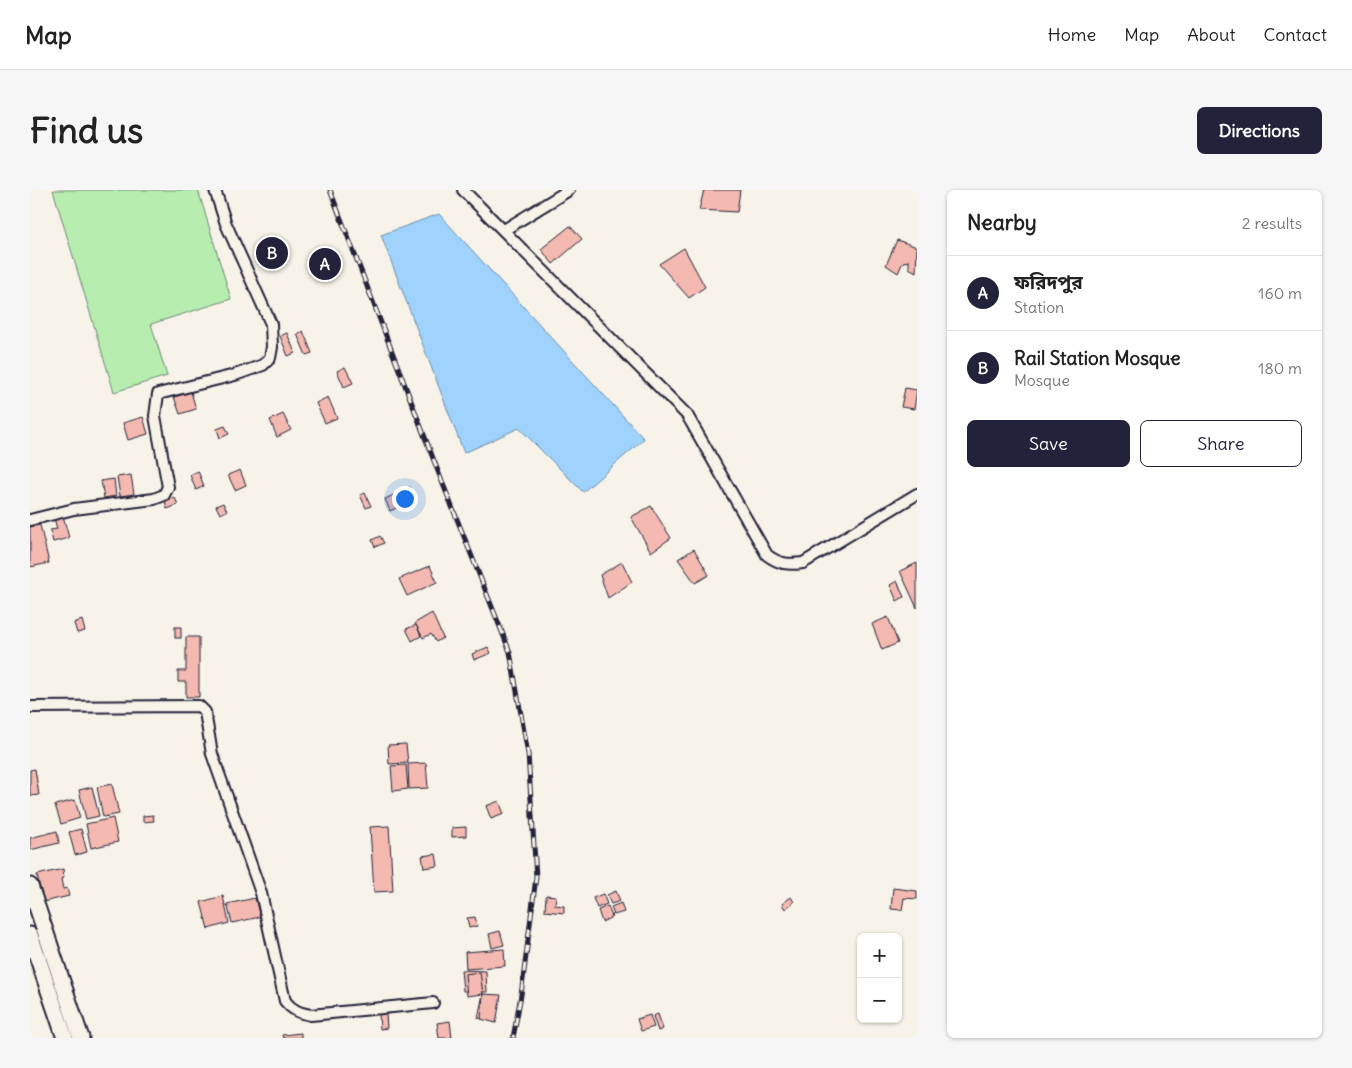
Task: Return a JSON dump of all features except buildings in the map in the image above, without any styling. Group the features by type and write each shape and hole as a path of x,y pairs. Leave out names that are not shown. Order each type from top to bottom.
{"highway":[{"path":"30,886 81,1038"},
{"path":"30,935 65,1038"}],"street":[{"path":"30,520 74,509 154,499 164,495 168,487 155,416 158,394 235,375 263,365 270,358 272,347 271,324 226,224 214,190"},
{"path":"463,190 687,415 767,555 775,561 786,565 802,563 917,494"},
{"path":"504,230 569,190"},
{"path":"30,707 199,706 206,712 212,754 261,893 286,1001 291,1008 299,1013 311,1015 433,1003"}],"green space":[{"path":"53,190 198,190 231,299 151,324 167,376 114,392"}],"water":[{"path":"439,214 644,439 583,492 519,428 464,453 381,235"}],"railway":[{"path":"330,190 510,652 528,754 536,877 521,995 513,1038"}],"place":[{"name":"Rail Station Mosque","path":"272,253"},
{"name":"ফরিদপুর","path":"325,264"}]}
